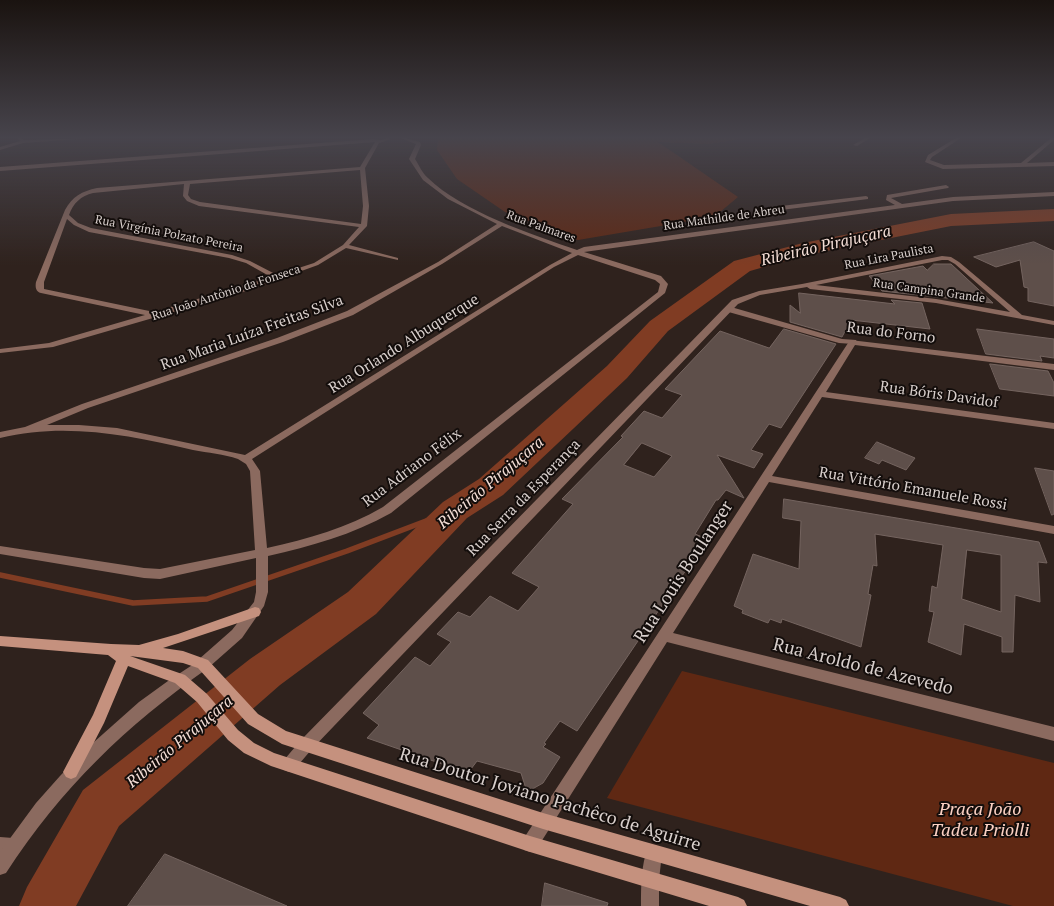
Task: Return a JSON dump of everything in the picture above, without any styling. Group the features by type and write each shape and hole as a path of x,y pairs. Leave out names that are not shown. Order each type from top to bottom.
{"main road":[{"path":"137,650 178,639 255,612"},
{"path":"0,641 111,650 137,650 183,657 203,664"},
{"path":"111,650 124,659 180,679 202,698 234,735 249,748 271,760 530,844 738,906"},
{"path":"71,772 99,718 124,659"},
{"name":"Rua Doutor Joviano Pachêco de Aguirre","path":"203,664 253,719 282,737 543,821 840,906"}],"street":[{"path":"156,315 41,291 39,287 40,282 68,209 73,202 88,191 218,180"},
{"path":"186,183 185,195 189,200 199,204 364,226 366,206 363,180"},
{"name":"Rua Palmares","path":"428,180 473,212 500,224 577,252 658,278"},
{"path":"901,206 888,198 889,196 946,187"},
{"name":"Rua Mathilde de Abreu","path":"577,252 595,246 954,199 1054,194"},
{"path":"781,208 866,198"},
{"path":"817,204 836,214"},
{"name":"Rua Virgínia Polzato Pereira","path":"66,216 76,224 103,234 230,256 248,262 278,278"},
{"name":"Rua Maria Luíza Freitas Silva","path":"28,429 85,406 288,337 350,313 440,263 500,224"},
{"name":"Rua João Antônio da Fonseca","path":"0,351 50,344 156,315 278,278 316,264 345,246 364,226"},
{"path":"345,246 396,259"},
{"name":"Rua Orlando Albuquerque","path":"245,458 577,252"},
{"name":"Rua Lira Paulista","path":"801,286 949,258 958,263 1021,318"},
{"name":"Rua Adriano Félix","path":"0,550 160,574 261,556 340,533 369,521 387,510 661,293 664,284 658,278"},
{"name":"Rua Serra da Esperança","path":"289,765 306,745 728,309 744,297 754,293 801,286"},
{"name":"Rua Campina Grande","path":"801,286 944,303 1054,323"},
{"name":"Rua do Forno","path":"728,309 842,341 1054,367"},
{"name":"Rua Louis Boulanger","path":"530,844 543,821 853,342"},
{"name":"Rua Bóris Davidof","path":"821,394 1054,426"},
{"path":"0,435 28,429 62,427 117,432 184,444 245,458 255,471 262,592 260,603 255,612 237,634 203,664 180,679 120,726 71,772 7,846 0,867"},
{"name":"Rua Vittório Emanuele Rossi","path":"766,478 1054,530"},
{"name":"Rua Aroldo de Azevedo","path":"663,636 1054,734"},
{"path":"650,906 650,880 654,853"}],"green space":[{"path":"459,180 714,180 738,197 714,217 578,240 505,212"},
{"name":"Praça João Tadeu Priolli","path":"682,671 1054,763 1054,906 1013,906 607,798"}],"building":[{"path":"1034,242 1054,251 1054,306 1028,301 1028,288 1024,287 1020,260 996,267 974,257"},
{"path":"934,264 951,264 993,303 882,291 869,276 923,266 927,270"},
{"path":"799,293 895,304 891,300 922,303 930,329 851,320 842,337 790,322 790,305 800,313"},
{"path":"784,329 836,344 781,428 769,424 751,450 763,454 754,468 717,455 744,498 726,490 716,500 695,534 707,539 577,731 560,721 544,743 546,744 543,747 560,757 543,783 527,792 521,773 477,761 468,773 367,738 379,725 363,713 415,657 430,666 451,642 437,634 458,612 470,617 490,596 518,611 539,587 512,573 573,504 562,499 623,437 621,436 644,411 662,418 682,395 665,389 720,331 769,348","holes":["642,443 672,456 654,477 624,465"]},
{"path":"977,329 1054,339 1054,358 1040,356 1042,361 986,354"},
{"path":"990,364 1048,371 1054,383 1054,396 1000,389"},
{"path":"877,442 915,458 906,470 882,460 879,464 865,458"},
{"path":"1035,468 1054,471 1054,514 1052,515"},
{"path":"784,499 1039,542 1047,563 1038,562 1040,602 1015,595 1013,652 1002,652 1002,637 964,624 961,655 928,642 934,612 929,611 932,586 937,588 943,545 875,534 877,566 873,565 868,594 871,595 861,647 782,619 781,623 770,619 768,623 742,613 743,610 734,606 753,554 799,569 801,521 783,518","holes":["967,550 1001,555 1001,612 962,599"]},
{"path":"165,854 287,906 128,906"},
{"path":"545,883 608,903 607,906 542,906"}],"waterway":[{"name":"Ribeirão Pirajuçara","path":"46,906 101,808 265,672 362,603 455,510 491,487 617,372 659,326 742,266 803,249 951,220 1054,215"},
{"path":"0,575 133,603 207,599 347,551 455,510"}]}
